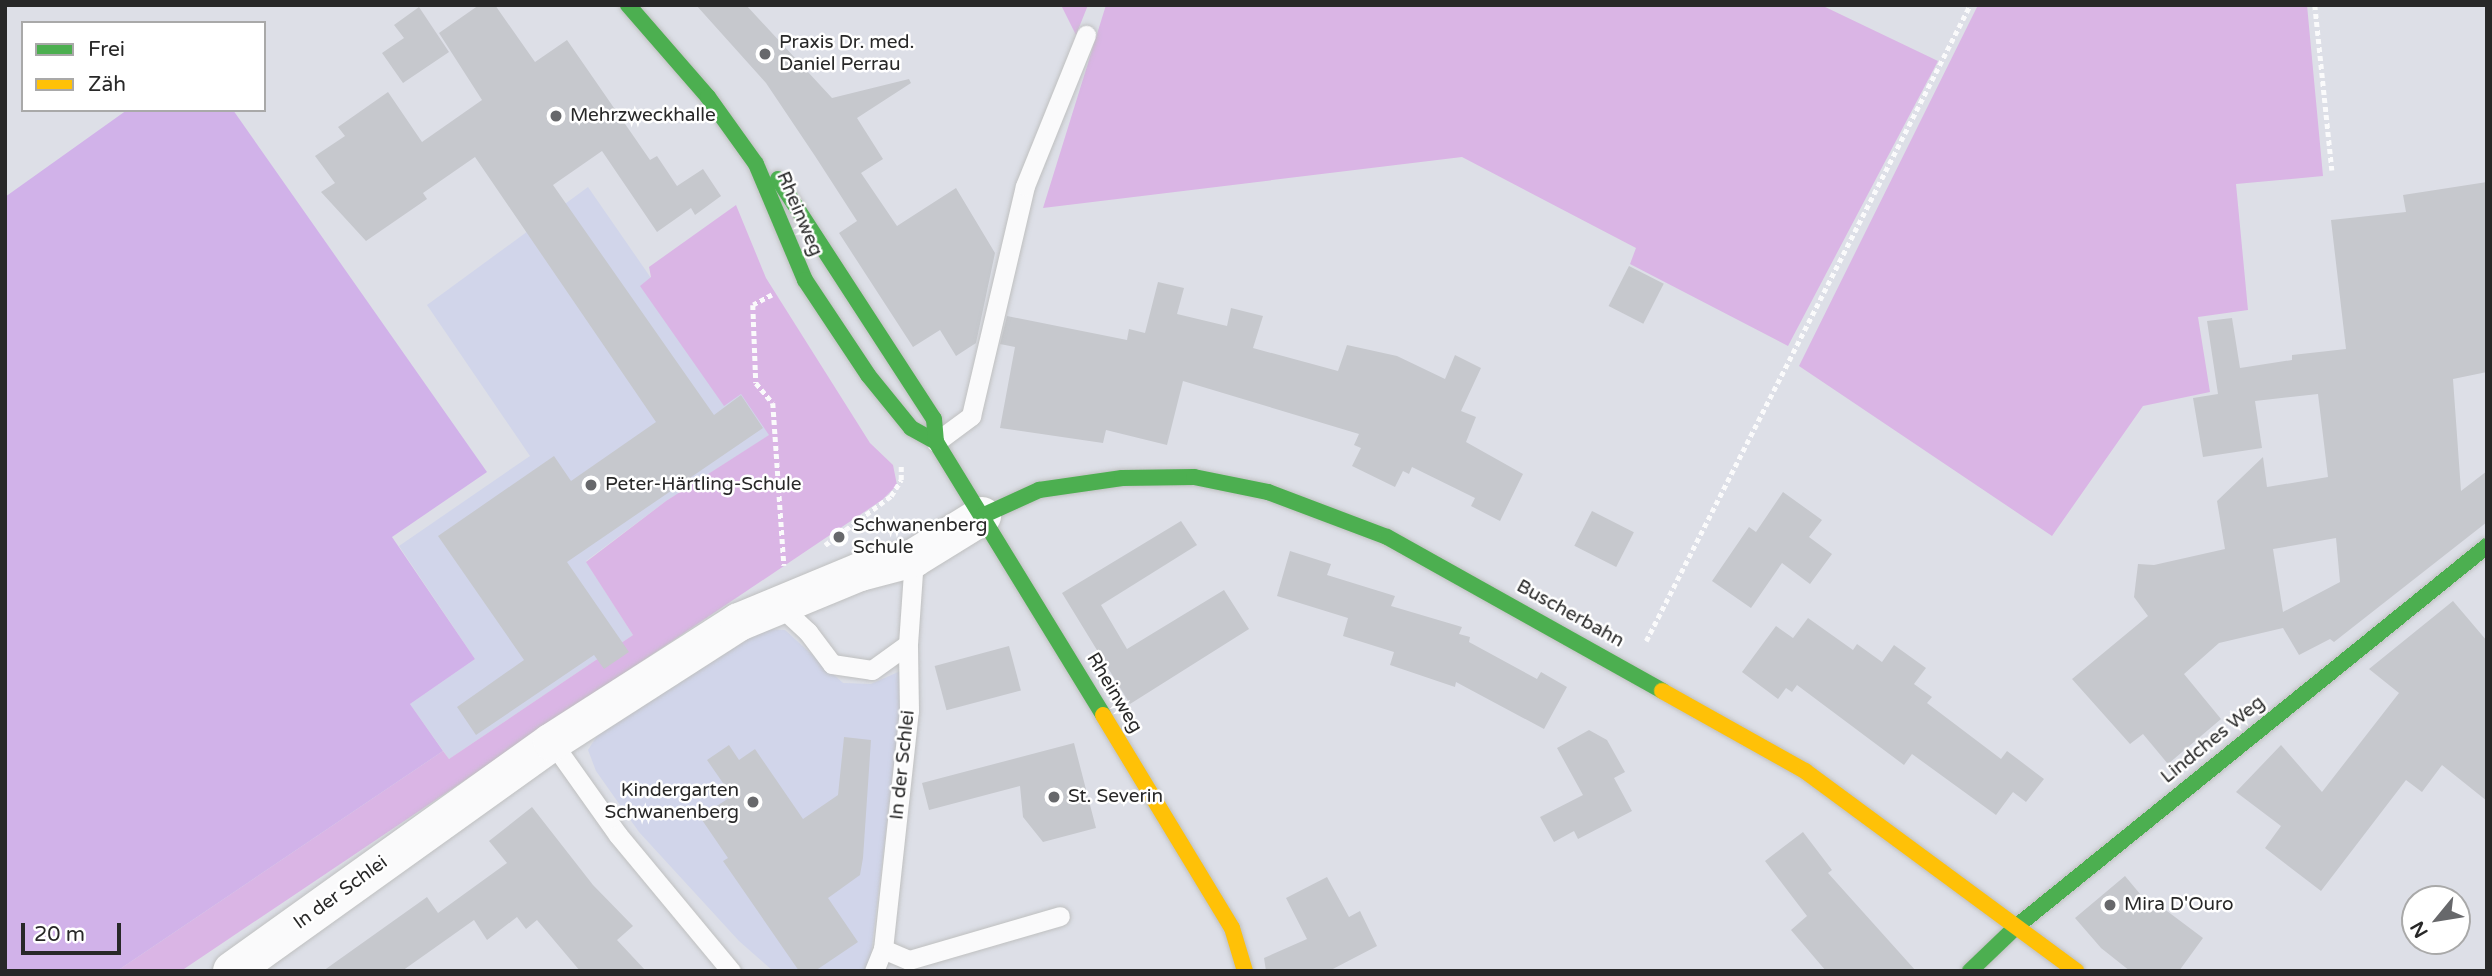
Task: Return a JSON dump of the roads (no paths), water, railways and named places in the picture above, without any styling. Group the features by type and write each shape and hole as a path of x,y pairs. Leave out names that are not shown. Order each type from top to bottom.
{"main road":[{"name":"Rheinweg","path":"628,5 708,97 756,164 805,281 868,375 911,428 936,442"},
{"name":"Rheinweg","path":"756,164 781,181 934,419 936,442 1232,928 1245,971"},
{"name":"Buscherbahn","path":"982,516 1039,489 1122,478 1194,477 1268,492 1387,537 1805,771 2077,971"},
{"name":"Lindches Weg","path":"1970,971 2017,926 2487,545"}],"street":[{"name":"In der Schlei","path":"232,971 552,742 739,622 860,572 914,558 982,516"}],"lane":[{"path":"936,442 971,416 1025,186 1086,35"},
{"name":"In der Schlei","path":"874,971 883,949 909,711 908,644 914,558"},
{"path":"779,605 808,632 832,664 872,670 908,644"},
{"path":"552,742 618,835 731,971"},
{"path":"883,949 909,960 1060,916"}],"place":[{"name":"Praxis Dr. med. Daniel Perrau","path":"765,54"},
{"name":"Mehrzweckhalle","path":"556,116"},
{"name":"Peter-Härtling-Schule","path":"591,485"},
{"name":"Schwanenberg Schule","path":"839,537"},
{"name":"St. Severin","path":"1054,797"},
{"name":"Kindergarten Schwanenberg","path":"753,802"},
{"name":"Mira D'Ouro","path":"2110,905"}]}
